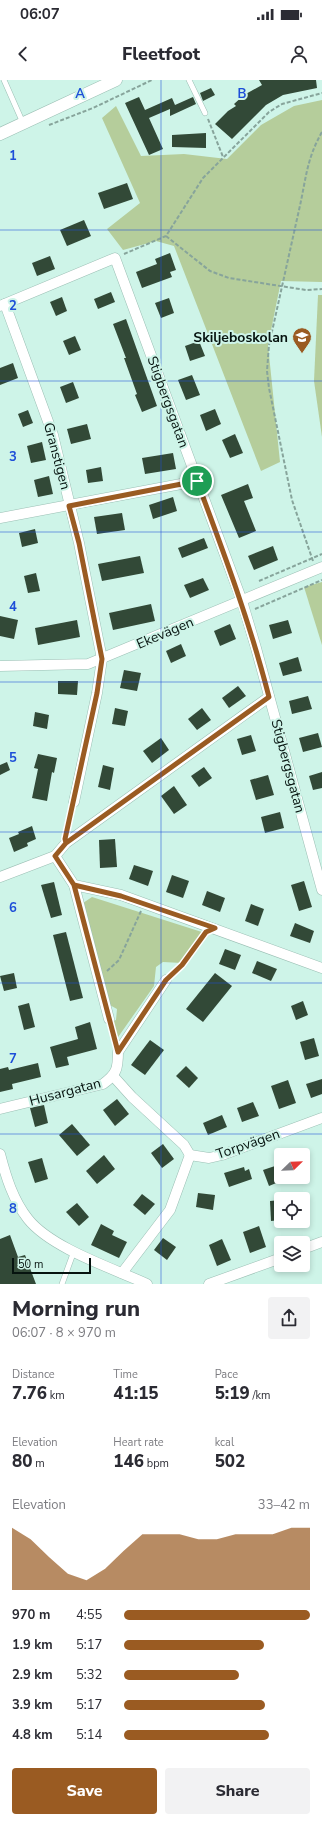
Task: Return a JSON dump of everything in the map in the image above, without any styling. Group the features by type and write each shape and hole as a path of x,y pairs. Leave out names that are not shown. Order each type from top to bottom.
{"street":[{"path":"0,134 116,80"},
{"path":"3,305 115,258"},
{"name":"Stigbergsgatan","path":"115,258 242,601 322,890"},
{"name":"Granstigen","path":"3,305 53,435 79,543 102,659 97,693 74,802"},
{"path":"0,518 197,481"},
{"name":"Ekevägen","path":"0,666 88,664 322,567"},
{"path":"0,877 55,856 66,843 269,697"},
{"path":"55,856 74,885 109,1020"},
{"path":"74,885 121,896 215,928 322,968"},
{"name":"Husargatan","path":"0,1109 103,1084 114,1076 118,1065 118,1052 166,980"},
{"path":"114,1076 132,1097 184,1145 190,1155 170,1210 122,1273"},
{"name":"Torpvägen","path":"190,1155 209,1158 222,1155 322,1118"},
{"path":"0,1154 7,1180 28,1219 39,1230 74,1251 147,1284"},
{"path":"310,1246 322,1242"},
{"path":"209,1284 274,1261"}],"lane":[{"path":"4,80 23,123"},
{"path":"189,80 205,113"},
{"path":"62,1284 74,1251"}],"path":[{"path":"43,127 93,108 152,80"},
{"path":"115,258 166,236 203,178 269,112 282,104 322,93"},
{"path":"205,113 223,157"},
{"path":"311,558 287,480 267,371 269,345 303,195 306,166 314,145 322,132"},
{"path":"166,236 210,271 229,278 282,285 306,290 322,289"},
{"path":"253,584 322,554"},
{"path":"242,601 254,609 322,580"},
{"path":"66,843 65,839 74,802"},
{"path":"98,977 119,960 144,904"},
{"path":"166,980 182,965 206,932 215,928"},
{"path":"109,1020 118,1052"}],"green space":[{"path":"322,100 322,282 281,281 268,345 280,462 261,471 174,246 156,241 123,250 107,229 140,203 102,118 116,106 141,156 184,154 227,159 261,125 294,106"},
{"path":"318,295 322,295 322,437 314,381"},
{"path":"322,582 322,645 304,587"},
{"path":"92,897 205,933 182,963 163,962 156,967 154,986 116,1040 110,1022 116,1020 117,1009 106,1003 83,903"}],"building":[{"path":"259,80 316,80 317,88 283,95 266,105 232,139 215,124 228,111 236,106 234,104 244,95 262,85"},
{"path":"211,88 215,95 203,101 200,93"},
{"path":"139,97 145,110 172,98 175,105 193,97 196,104 170,116 170,109 149,118 163,149 149,155 125,103"},
{"path":"206,133 206,148 172,147 172,135"},
{"path":"127,183 133,199 104,209 98,193"},
{"path":"84,220 91,236 67,246 60,230"},
{"path":"170,253 176,270 170,272 172,277 142,288 136,272 157,264 155,259"},
{"path":"50,256 55,269 37,276 32,263"},
{"path":"111,292 115,302 98,309 94,299"},
{"path":"62,297 67,311 56,316 50,302"},
{"path":"169,298 174,313 161,318 155,303"},
{"path":"126,319 157,406 142,412 135,395 137,394 124,358 126,358 113,324"},
{"path":"75,336 81,350 69,355 63,341"},
{"path":"199,341 205,356 190,361 185,346"},
{"path":"13,363 18,378 0,385 0,368"},
{"path":"192,375 200,395 186,400 178,380"},
{"path":"73,382 79,398 66,403 60,387"},
{"path":"215,409 221,424 206,431 200,415"},
{"path":"28,410 33,423 23,427 18,414"},
{"path":"87,424 91,439 71,444 67,429"},
{"path":"235,434 243,453 230,458 222,440"},
{"path":"42,442 46,460 31,463 27,446"},
{"path":"173,453 176,469 145,474 142,458"},
{"path":"101,467 103,481 88,483 86,470"},
{"path":"49,476 53,494 38,497 34,480"},
{"path":"248,484 253,498 244,501 256,531 239,538 221,495"},
{"path":"173,497 177,511 153,519 149,505"},
{"path":"122,513 125,530 97,534 94,517"},
{"path":"35,529 38,543 22,547 19,533"},
{"path":"204,538 208,548 182,558 178,548"},
{"path":"273,546 278,560 254,570 248,556"},
{"path":"140,556 144,573 102,581 98,564"},
{"path":"36,573 40,591 28,593 24,576"},
{"path":"203,578 209,590 190,598 184,585"},
{"path":"151,604 155,621 113,630 109,613"},
{"path":"0,616 18,620 14,639 0,636"},
{"path":"77,620 80,637 38,645 35,628"},
{"path":"288,620 292,633 273,639 269,625"},
{"path":"230,624 236,639 220,646 214,631"},
{"path":"181,644 186,656 171,663 166,651"},
{"path":"298,657 302,671 283,676 279,663"},
{"path":"124,670 141,673 137,691 120,688"},
{"path":"58,681 78,681 77,695 58,694"},
{"path":"238,686 246,696 229,708 222,698"},
{"path":"308,696 312,709 292,714 289,701"},
{"path":"115,708 128,711 125,726 112,724"},
{"path":"202,708 211,720 197,730 188,719"},
{"path":"35,712 49,715 47,729 33,726"},
{"path":"318,733 322,747 303,752 299,738"},
{"path":"251,735 256,751 242,755 237,739"},
{"path":"161,738 169,750 152,763 143,751"},
{"path":"38,754 57,758 54,773 52,772 47,801 32,798 38,769 34,768"},
{"path":"7,762 10,770 0,775 0,765"},
{"path":"103,765 114,768 110,790 98,787"},
{"path":"204,767 212,778 199,787 191,776"},
{"path":"322,772 322,788 313,790 309,776"},
{"path":"268,775 274,795 256,800 250,780"},
{"path":"174,786 187,805 174,814 161,796"},
{"path":"280,812 284,828 265,833 261,817"},
{"path":"32,826 36,839 27,843 28,846 14,852 9,838"},
{"path":"115,839 117,867 100,868 99,840"},
{"path":"134,865 153,871 148,886 129,879"},
{"path":"172,875 189,881 183,898 166,892"},
{"path":"304,881 312,907 299,911 291,885"},
{"path":"54,882 62,915 51,918 41,885"},
{"path":"207,891 225,898 220,912 202,905"},
{"path":"251,904 264,909 258,926 245,921"},
{"path":"295,923 314,931 310,943 290,936"},
{"path":"66,932 83,998 70,1001 53,935"},
{"path":"225,949 241,955 235,970 219,964"},
{"path":"257,961 277,969 271,981 252,973"},
{"path":"14,973 17,988 4,991 0,976"},
{"path":"215,973 232,986 203,1022 186,1009"},
{"path":"303,1001 308,1015 296,1020 291,1006"},
{"path":"29,1003 35,1027 24,1030 18,1006"},
{"path":"90,1022 97,1049 67,1057 69,1065 56,1068 50,1047 78,1039 75,1027"},
{"path":"314,1038 319,1056 305,1060 300,1042"},
{"path":"150,1040 164,1050 145,1075 131,1065"},
{"path":"38,1063 41,1077 12,1084 13,1089 0,1092 0,1069 8,1067 9,1070"},
{"path":"186,1066 198,1078 189,1088 176,1076"},
{"path":"322,1079 322,1094 311,1098 306,1084"},
{"path":"288,1080 296,1103 279,1109 271,1086"},
{"path":"117,1099 129,1114 115,1126 103,1110"},
{"path":"253,1102 259,1116 242,1122 237,1108"},
{"path":"44,1105 48,1123 35,1127 30,1108"},
{"path":"222,1115 227,1127 208,1135 203,1123"},
{"path":"72,1124 90,1145 77,1156 59,1135"},
{"path":"163,1144 174,1159 162,1168 151,1153"},
{"path":"104,1155 115,1169 97,1184 86,1171"},
{"path":"42,1158 48,1179 35,1183 28,1162"},
{"path":"274,1166 274,1184 269,1186 263,1170"},
{"path":"244,1167 245,1171 249,1169 252,1179 229,1187 224,1173"},
{"path":"198,1193 215,1195 213,1210 196,1207"},
{"path":"142,1194 155,1204 145,1215 133,1205"},
{"path":"270,1201 274,1201 274,1221 271,1221"},
{"path":"77,1203 89,1217 79,1226 66,1212"},
{"path":"101,1224 114,1231 112,1235 127,1242 119,1258 91,1245"},
{"path":"259,1226 266,1247 250,1253 243,1232"},
{"path":"10,1235 18,1257 25,1255 36,1284 0,1284 0,1239"},
{"path":"163,1238 176,1247 167,1260 154,1250"},
{"path":"222,1239 231,1260 217,1266 209,1245"}],"place":[{"name":"Skiljeboskolan","path":"302,354"}],"route":[{"path":"197,481 69,506 79,543 102,659 97,693 78,786 65,839 66,843 55,856 74,885 118,1052 166,980 182,965 206,932 215,928 121,896 74,885 55,856 66,843 269,697 242,601 197,481"}]}
